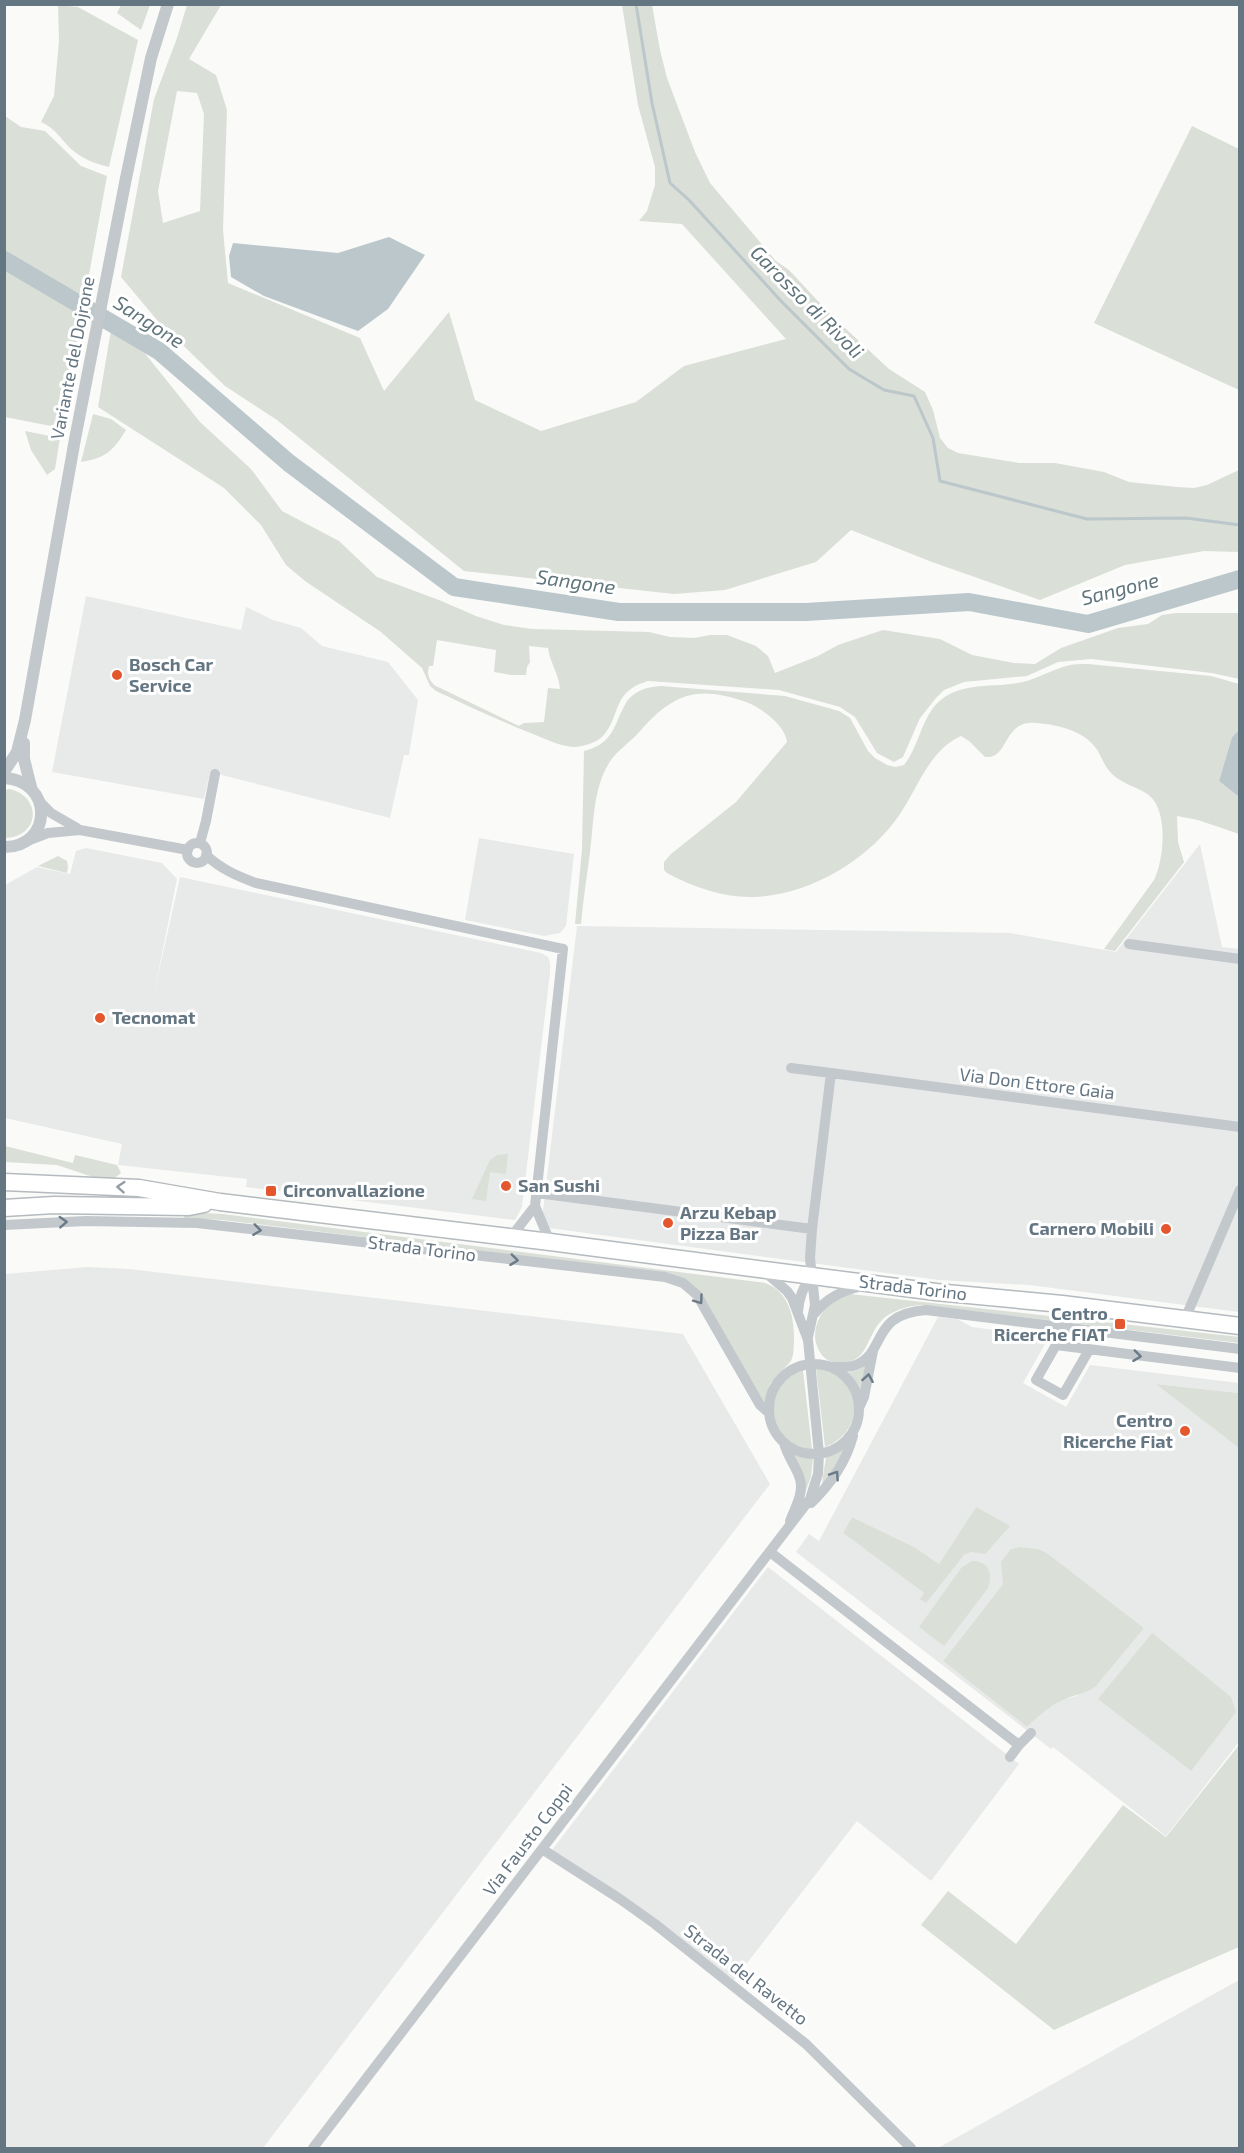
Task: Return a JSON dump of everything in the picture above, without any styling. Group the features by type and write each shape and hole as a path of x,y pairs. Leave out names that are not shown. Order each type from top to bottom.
{"main road":[{"name":"Strada Torino","path":"4,1182 139,1188 220,1202 874,1284 1239,1326"},
{"name":"Strada Torino","path":"4,1196 220,1202"},
{"path":"4,1208 54,1205 189,1207 220,1202"}],"street":[{"name":"Variante del Dojrone","path":"4,772 18,752 25,720 75,439 126,178 151,58 168,4"},
{"name":"Variante del Dojrone","path":"25,720 24,759 31,787 40,802"},
{"path":"200,843 215,774"},
{"path":"4,778 23,781 31,787"},
{"path":"40,802 51,813 80,830"},
{"path":"27,841 38,829 41,821 40,802"},
{"path":"6,848 48,833 80,830 188,850"},
{"path":"200,843 206,849 206,855 203,860 193,862 188,858 188,850 191,845 200,843"},
{"path":"206,855 228,871 256,883 563,949 535,1206 512,1237"},
{"path":"1129,944 1239,959"},
{"name":"Via Don Ettore Gaia","path":"790,1068 1239,1127"},
{"path":"798,1314 799,1299 811,1276 812,1229 831,1073"},
{"path":"1185,1319 1239,1190"},
{"path":"537,1193 812,1229"},
{"path":"535,1206 550,1242"},
{"name":"Strada Torino","path":"4,1226 87,1221 197,1223 673,1280 690,1288 697,1295 760,1405 768,1412"},
{"name":"Via Fausto Coppi","path":"763,1270 792,1298 808,1340 819,1454 816,1485 802,1511"},
{"name":"Via Fausto Coppi","path":"808,1340 815,1294 811,1276"},
{"path":"813,1316 827,1299 838,1293 874,1284"},
{"name":"Strada Torino","path":"873,1347 879,1335 892,1320 913,1311 926,1310 1239,1349"},
{"path":"1059,1327 1056,1345 1036,1380 1063,1395 1089,1350"},
{"path":"1103,1352 1106,1333"},
{"path":"1056,1345 1239,1368"},
{"path":"854,1430 841,1446 819,1454 801,1452 784,1443 776,1434 768,1412 771,1393 781,1377 795,1367 810,1363 833,1367 856,1365 865,1359 873,1347"},
{"name":"Via Fausto Coppi","path":"313,2148 770,1552 802,1511 834,1477 849,1448 864,1397 873,1347"},
{"path":"833,1367 850,1380 858,1398 859,1408"},
{"path":"784,1443 801,1481 799,1498 785,1533"},
{"path":"770,1552 1019,1745"},
{"path":"1010,1757 1031,1733"},
{"name":"Strada del Ravetto","path":"542,1849 655,1924 806,2044 911,2148"}],"shaded area":[{"path":"58,5 78,7 138,40 109,167 79,155 54,130 41,122 54,96 59,41"},
{"path":"121,5 150,5 141,30 117,13"},
{"path":"187,5 221,5 189,59 216,75 227,110 223,230 228,283 360,338 384,391 449,312 475,400 541,431 636,402 684,366 786,339 682,224 639,221 647,211 655,185 655,167 638,105 622,5 652,5 667,78 695,152 710,183 776,261 789,270 831,315 889,369 925,392 933,410 940,438 948,448 958,453 1019,463 1055,463 1104,472 1129,482 1177,487 1194,488 1207,485 1239,470 1239,552 1204,551 1125,565 1040,600 932,562 851,530 816,562 725,590 674,594 464,571 277,420 225,386 157,320 121,277 154,99","holes":["177,91 197,93 204,114 200,211 163,223 158,191"]},
{"path":"5,116 21,127 45,131 81,166 107,176 61,428 5,417"},
{"path":"1192,126 1239,149 1239,390 1094,323"},
{"path":"389,237 425,255 388,309 358,331 264,296 231,277 229,256 233,243 338,253"},
{"path":"111,330 135,341 200,422 251,469 282,511 339,541 377,577 504,625 532,629 649,632 670,637 694,638 727,635 756,646 768,656 775,673 818,656 838,645 883,630 940,639 972,655 1014,663 1035,664 1061,648 1118,628 1148,624 1162,615 1239,613 1239,679 1212,673 1091,659 1058,662 1027,676 964,682 944,690 936,698 920,718 903,757 894,762 877,753 855,717 840,707 779,690 648,681 628,691 623,697 603,736 593,743 580,746 563,745 508,724 436,691 430,686 422,668 381,632 305,581 286,565 261,525 224,488 98,407","holes":["437,640 496,650 494,672 526,675 530,662 529,646 548,648 560,689 548,688 544,722 524,723 519,726 434,685 429,678 428,669 429,666 433,666"]},
{"path":"93,414 111,419 126,430 117,443 103,456 81,462"},
{"path":"25,431 60,438 55,469 47,475 31,450"},
{"path":"86,596 241,630 246,607 273,620 301,628 322,646 388,662 418,700 409,755 404,755 390,818 210,772 204,799 52,772"},
{"path":"1088,664 1211,676 1239,684 1239,730 1232,737 1219,781 1239,797 1239,834 1198,820 1177,816 1178,842 1184,862 1115,951 1104,949 1154,880 1157,871 1163,837 1160,814 1151,797 1112,774 1093,744 1086,738 1054,725 1026,723 1018,727 999,752 993,756 985,757 961,736 949,743 931,762 895,821 882,836 851,863 814,883 774,895 743,897 709,891 667,873 664,870 664,862 671,854 736,802 787,742 782,729 759,708 746,702 714,694 700,694 676,700 653,717 612,758 600,784 595,806 581,924 575,924 582,850 584,751 594,748 608,738 627,701 638,692 646,688 661,686 785,696 839,711 850,718 868,751 875,758 895,767 904,765 908,759 933,708 953,692 977,687 1015,684 1066,666"},
{"path":"1239,730 1239,797 1219,781 1232,737"},
{"path":"10,789 20,793 28,800 33,816 31,824 25,831 17,836 6,838 4,837 5,790"},
{"path":"479,838 574,854 566,926 560,933 544,936 465,920"},
{"path":"1200,844 1222,947 1239,949 1239,1312 1029,1285 939,1280 541,1227 577,926 1010,933 1116,952"},
{"path":"86,848 162,863 177,879 154,993 180,877 541,953 548,957 550,973 522,1207 515,1220 246,1187 247,1179 118,1165 122,1144 5,1118 5,885 37,867 70,874 76,851"},
{"path":"58,856 67,861 67,873 38,866"},
{"path":"5,1146 73,1163 75,1155 117,1165 121,1173 112,1180 96,1178 57,1165 5,1162"},
{"path":"508,1154 506,1174 490,1172 486,1201 472,1199 490,1160 497,1155"},
{"path":"184,1212 223,1214 765,1283 782,1295 791,1313 794,1334 793,1355 791,1361 770,1384 764,1403 706,1301 665,1273 222,1220 184,1218"},
{"path":"88,1267 129,1269 683,1334 770,1484 263,2148 5,2148 5,1274"},
{"path":"850,1294 1240,1337 1239,1343 921,1305 891,1313 877,1326 861,1355 847,1363 836,1363 824,1357 818,1349 815,1340 816,1327 828,1305"},
{"name":"Centro Ricerche Fiat","path":"938,1317 957,1319 972,1327 1049,1337 1023,1383 1066,1407 1090,1365 1239,1383 1239,1393 1157,1384 1239,1448 1239,1742 1166,1836 796,1552 809,1534 819,1541","holes":["976,1507 980,1552 964,1555 920,1599 924,1593 843,1533 852,1517 916,1548 939,1564","1019,1547 1038,1549 1047,1553 1144,1628 1077,1696 1064,1699 1047,1709 1027,1727 943,1661 1003,1584 1011,1549","1152,1633 1191,1771 1099,1699"]},
{"path":"866,1363 860,1392 847,1373 860,1369"},
{"path":"816,1368 831,1372 843,1380 854,1403 853,1416 848,1429 839,1439 825,1447"},
{"path":"803,1370 812,1449 797,1445 785,1437 774,1413 775,1400 780,1388 789,1377"},
{"path":"1156,1384 1239,1393 1239,1448"},
{"path":"848,1444 821,1490 826,1457"},
{"path":"791,1453 813,1458 811,1477 803,1498"},
{"path":"976,1507 1010,1526 985,1554 972,1552 964,1555 926,1603 920,1599 924,1593 843,1533 852,1517 916,1548 939,1564"},
{"path":"1019,1547 1038,1549 1047,1553 1144,1628 1095,1687 1058,1702 1027,1727 943,1661 1003,1584 1001,1562 1011,1549"},
{"path":"972,1561 982,1563 988,1569 990,1578 988,1588 944,1646 919,1627 962,1567"},
{"path":"768,1567 1019,1764 931,1881 857,1821 734,1980 623,1895 552,1850"},
{"path":"1152,1633 1231,1697 1236,1712 1191,1771 1098,1699"},
{"path":"1239,1745 1239,1947 1054,2030 921,1925 948,1891 1016,1944 1123,1805 1166,1837"},
{"path":"1239,1980 1239,2148 938,2148"}],"waterway":[{"name":"Garosso di Rivoli","path":"636,4 652,103 670,183 689,200 781,301 849,369 884,390 914,396 933,438 940,481 1087,519 1186,518 1240,525"},
{"name":"Sangone","path":"4,260 159,351 289,463 454,587 619,612 806,612 969,602 1088,624 1240,579"}],"place":[{"name":"Bosch Car Service","path":"117,675"},
{"name":"Tecnomat","path":"100,1018"},
{"name":"San Sushi","path":"506,1186"},
{"name":"Circonvallazione","path":"271,1191"},
{"name":"Arzu Kebap Pizza Bar","path":"668,1223"},
{"name":"Carnero Mobili","path":"1166,1229"},
{"name":"Centro Ricerche FIAT","path":"1120,1324"},
{"name":"Centro Ricerche Fiat","path":"1185,1431"}]}
